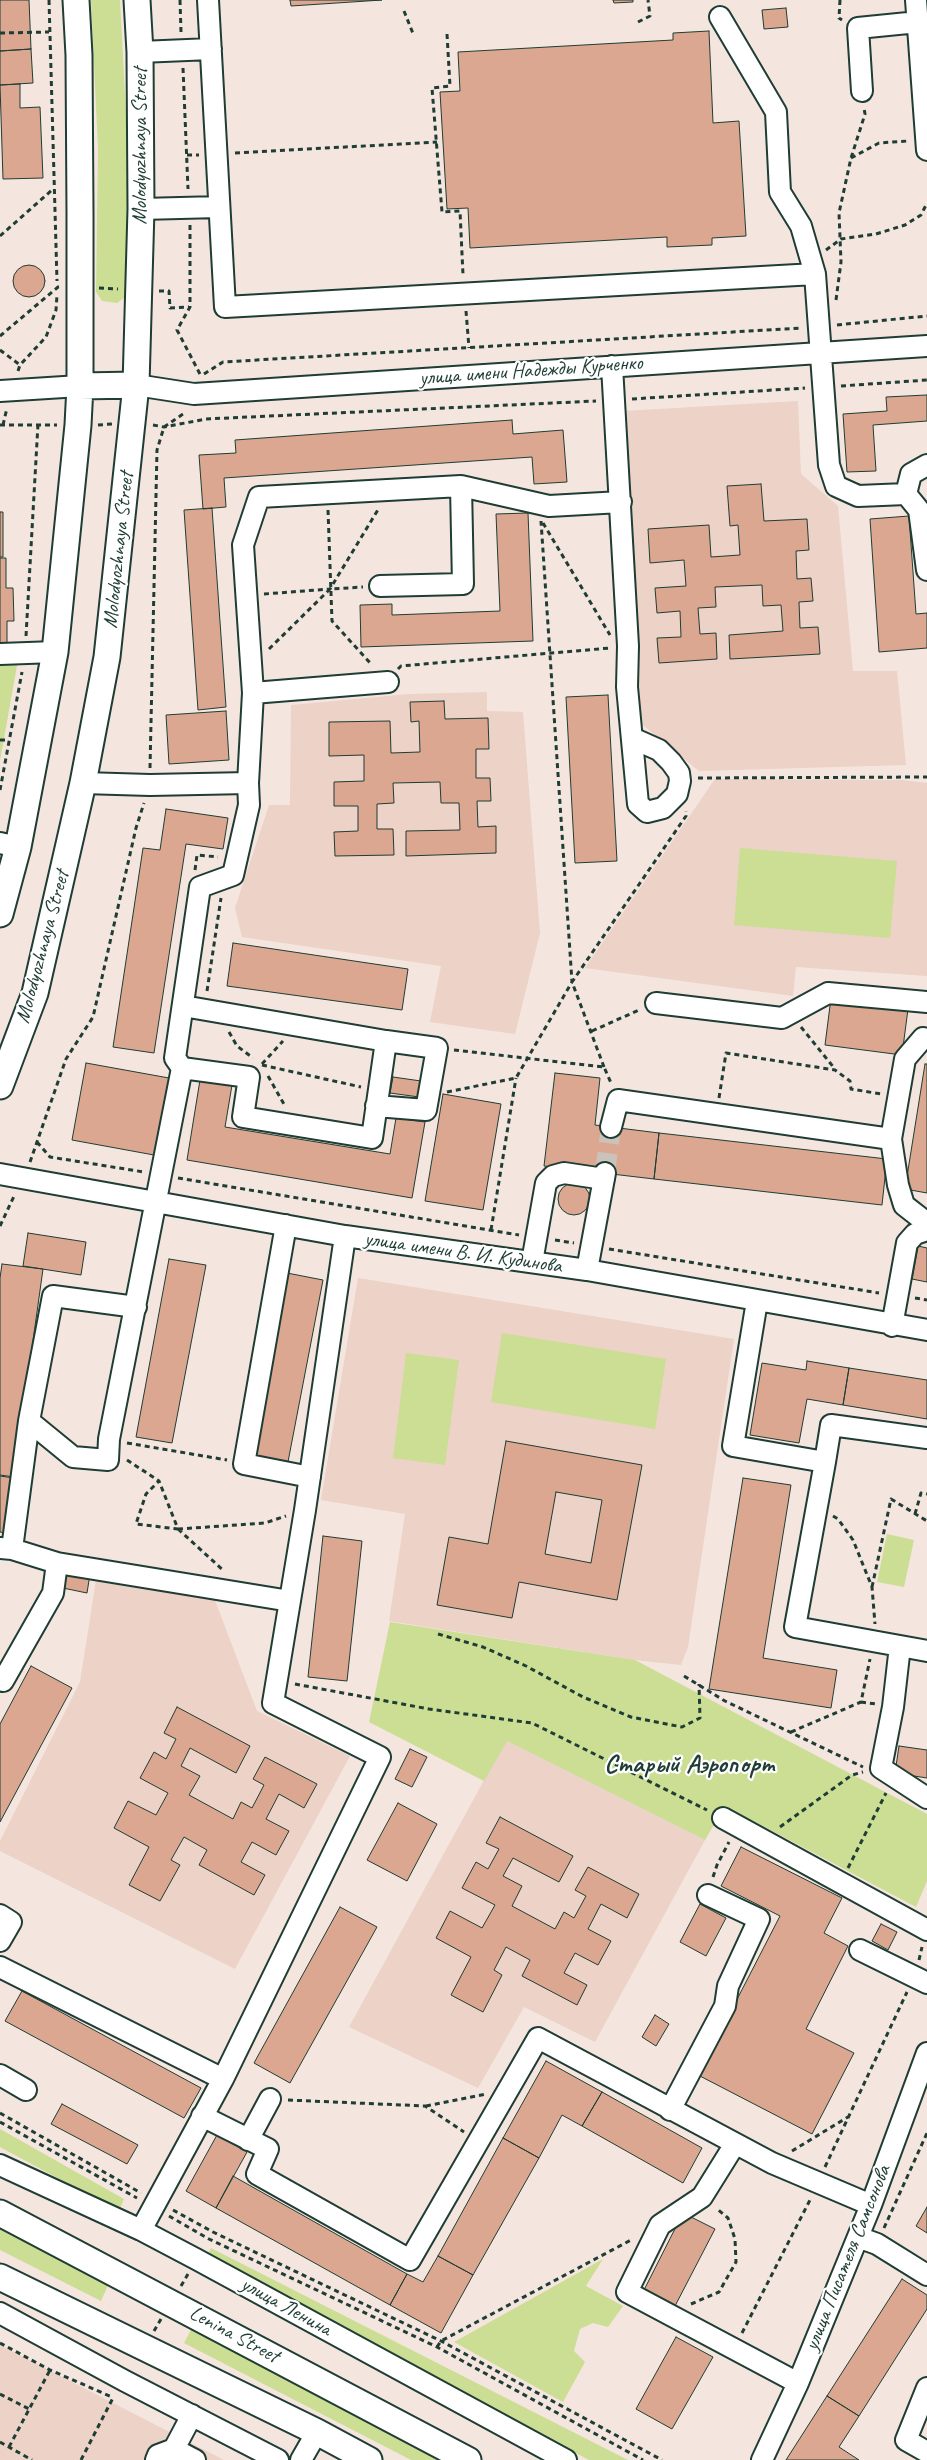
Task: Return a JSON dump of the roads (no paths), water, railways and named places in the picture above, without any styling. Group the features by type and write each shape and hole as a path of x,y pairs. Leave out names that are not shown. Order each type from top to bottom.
{"main road":[{"path":"0,914 9,845 55,652 80,386 79,75 76,0"},
{"name":"Molodyozhnaya Street","path":"0,1086 35,993 83,783 107,657 136,384 141,209 140,52 137,0"},
{"path":"80,386 136,384"},
{"name":"Lenina Street","path":"0,2213 468,2460"},
{"path":"0,2277 317,2432 369,2460"}],"street":[{"path":"208,0 225,307 815,274"},
{"path":"916,0 927,142"},
{"path":"720,17 776,112 780,192 801,226 815,274 817,327 829,466 836,486 858,496 906,494"},
{"path":"862,91 858,28 918,22"},
{"path":"140,52 210,49"},
{"path":"141,209 219,207"},
{"name":"улица имени Надежды Курченко","path":"136,384 194,394 927,346"},
{"path":"612,366 621,502 628,646 628,687 632,738 638,804 647,812 663,808 677,794 680,781 678,773 672,762 659,750 632,738"},
{"path":"6,390 80,386"},
{"path":"906,494 911,474 927,465"},
{"path":"29,1421 73,1457 108,1460 108,1444 182,1068 175,1058 200,887 233,875 249,805 248,783 253,693 243,545 259,496 461,486 549,506 621,502"},
{"path":"380,586 463,584 461,486"},
{"path":"906,494 919,510 927,570"},
{"path":"0,654 55,652"},
{"path":"253,693 388,682"},
{"path":"83,783 150,785 248,783"},
{"path":"656,1003 782,1018 828,993 927,1002"},
{"path":"183,1006 437,1048 426,1110 378,1098"},
{"path":"926,1035 904,1059 892,1139 898,1185 904,1204 927,1223"},
{"path":"182,1068 255,1071 243,1117 372,1138 386,1040"},
{"path":"611,1128 618,1100 892,1139"},
{"path":"532,1262 546,1183 553,1176 564,1172 604,1176 587,1270"},
{"name":"улица имени В. И. Кудинова","path":"0,1174 345,1236 587,1270 892,1326 927,1330"},
{"path":"286,1225 244,1464 310,1477"},
{"path":"892,1326 907,1243 915,1234 927,1230"},
{"path":"140,2230 223,2079 380,1757 273,1703 305,1510 345,1236"},
{"path":"136,1307 53,1296 6,1549 57,1563 290,1601"},
{"path":"757,1301 733,1446 825,1462"},
{"path":"927,1438 831,1425 795,1627 927,1651"},
{"path":"1,1682 53,1594 57,1563"},
{"path":"900,1646 893,1707 881,1768 927,1798"},
{"path":"730,1822 927,1930"},
{"path":"670,2110 725,2006 728,1986 759,1919 708,1895"},
{"path":"0,1915 11,1922 0,1941"},
{"path":"860,1950 921,1980"},
{"path":"2,1973 223,2079"},
{"path":"202,2116 268,2149 257,2174 410,2260 538,2038 772,2163 871,2205"},
{"name":"улица Писателя Самсонова","path":"762,2460 798,2383 871,2205 927,2053"},
{"path":"0,2075 26,2090"},
{"path":"248,2140 270,2099"},
{"path":"736,2144 702,2196 660,2225 627,2292 798,2383"},
{"name":"улица Ленина","path":"0,2165 140,2230 566,2460"},
{"path":"858,2237 877,2244 927,2275"},
{"path":"0,2313 278,2460"},
{"path":"927,2388 906,2440 927,2452"},
{"path":"156,2460 158,2455 174,2449 192,2415"},
{"path":"301,2460 317,2432"},
{"path":"174,2449 195,2460"}],"tunnel":[{"path":"605,1173 611,1127"}],"district":[{"name":"Старый Аэропорт","path":"689,1765"}]}
